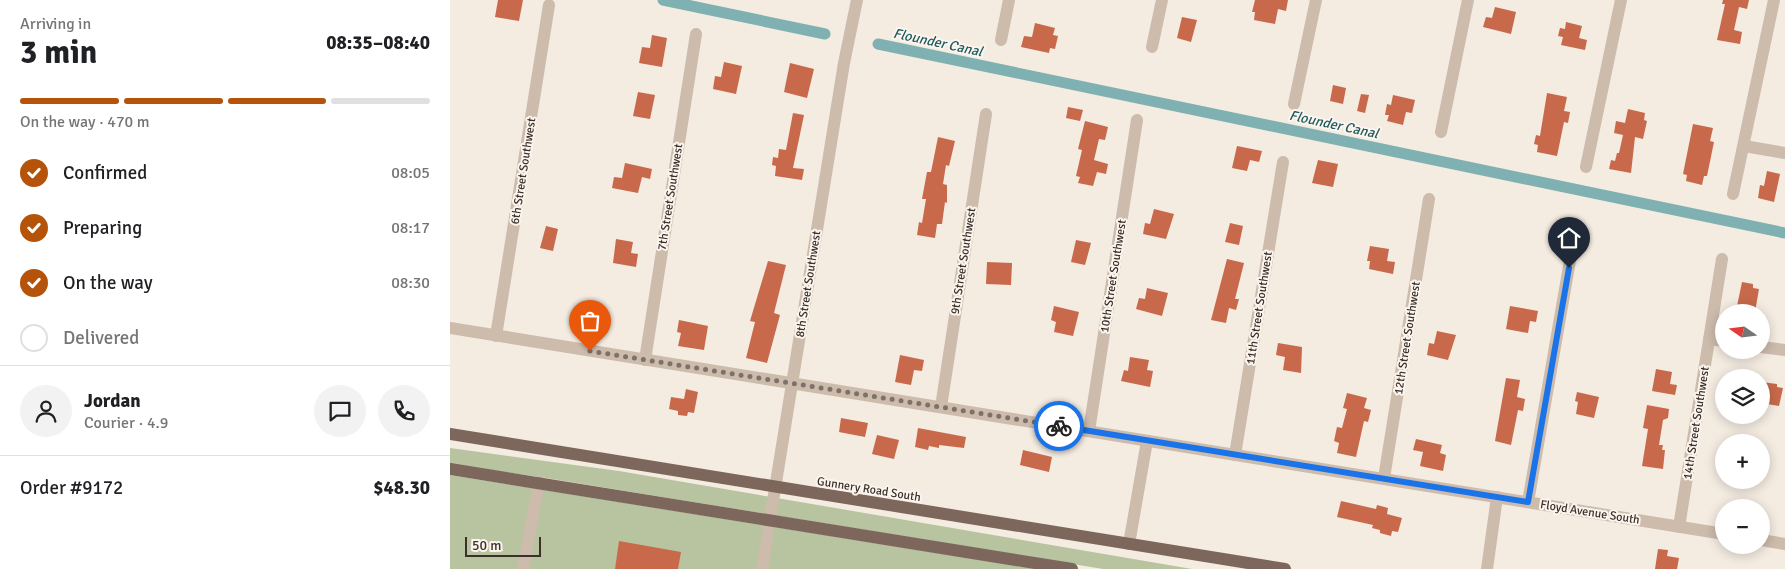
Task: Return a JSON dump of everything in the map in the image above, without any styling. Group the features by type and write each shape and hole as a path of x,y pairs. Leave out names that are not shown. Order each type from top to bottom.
{"main road":[{"name":"Gunnery Road South","path":"450,434 1285,569"},
{"path":"450,469 1072,569"}],"street":[{"name":"8th Street Southwest","path":"762,569 844,63 857,0"},
{"path":"1001,40 1009,0"},
{"path":"1152,47 1162,0"},
{"path":"1294,104 1316,0"},
{"path":"1441,132 1468,0"},
{"path":"1586,167 1621,0"},
{"path":"1734,194 1774,0"},
{"name":"6th Street Southwest","path":"496,336 549,5"},
{"name":"7th Street Southwest","path":"645,360 696,34"},
{"name":"9th Street Southwest","path":"941,407 986,114"},
{"name":"10th Street Southwest","path":"1089,431 1137,120"},
{"path":"1744,146 1785,153"},
{"name":"11th Street Southwest","path":"1235,455 1283,162"},
{"name":"12th Street Southwest","path":"1384,478 1430,199"},
{"path":"1528,502 1572,249"},
{"name":"14th Street Southwest","path":"1679,526 1722,259"},
{"name":"Floyd Avenue South","path":"450,328 1715,532"},
{"path":"1709,339 1715,340"},
{"path":"1770,348 1785,350"},
{"path":"1129,544 1147,441"},
{"path":"523,569 539,482"},
{"path":"1487,569 1497,497"},
{"path":"1770,542 1785,544"}],"green space":[{"path":"450,448 619,471 1192,569 1103,569 450,464"},
{"path":"450,475 1038,569 450,569"}],"building":[{"path":"498,0 523,0 519,21 495,17"},
{"path":"1255,0 1288,0 1286,11 1278,9 1275,24 1254,20 1255,12 1252,12"},
{"path":"1723,0 1749,0 1747,9 1739,7 1734,30 1742,32 1740,44 1717,40 1725,4 1722,4"},
{"path":"1495,7 1516,12 1511,34 1483,27 1486,17 1492,18"},
{"path":"1182,17 1197,20 1191,42 1177,38"},
{"path":"1566,22 1582,26 1579,38 1587,40 1585,50 1561,45 1563,37 1558,36 1560,28 1565,29"},
{"path":"1035,23 1055,28 1053,35 1058,36 1055,49 1050,48 1049,53 1021,47 1024,36 1032,37"},
{"path":"652,35 667,38 662,67 639,63 642,47 650,48"},
{"path":"724,62 742,66 736,94 713,89 715,76 721,77"},
{"path":"790,63 814,69 807,98 784,92"},
{"path":"1333,85 1346,88 1343,104 1330,101"},
{"path":"638,92 655,95 650,119 633,116"},
{"path":"1547,93 1567,97 1564,111 1570,112 1568,123 1564,122 1557,156 1537,152 1538,145 1534,144 1536,135 1540,136"},
{"path":"1361,94 1369,95 1365,113 1357,111"},
{"path":"1393,95 1415,100 1412,113 1406,112 1403,125 1387,121 1389,115 1385,115 1387,104 1391,105"},
{"path":"1068,107 1083,110 1080,121 1066,118"},
{"path":"1628,109 1645,113 1644,120 1647,121 1643,139 1635,137 1631,173 1609,169 1611,160 1615,161 1617,153 1619,153 1623,135 1614,133 1616,121 1625,123"},
{"path":"793,113 804,115 793,168 804,169 802,180 775,176 776,166 772,165 773,157 778,158 779,149 786,150"},
{"path":"1085,121 1108,127 1105,140 1099,139 1094,160 1108,164 1106,174 1097,172 1093,186 1078,183 1080,177 1076,176 1082,150 1078,149"},
{"path":"1693,124 1713,128 1710,141 1714,142 1707,176 1704,176 1702,185 1686,181 1687,175 1683,174"},
{"path":"938,137 955,141 949,166 946,165 943,184 947,185 947,203 945,202 942,224 937,224 935,238 917,235 919,222 922,223 926,199 922,199 927,172 931,172"},
{"path":"1237,146 1262,151 1259,162 1250,160 1247,171 1232,168"},
{"path":"1318,160 1338,164 1333,187 1312,183"},
{"path":"625,163 652,169 650,179 642,177 638,193 612,188 614,177 622,178"},
{"path":"1767,171 1780,174 1774,202 1758,198 1760,185 1764,186"},
{"path":"1154,209 1174,214 1166,239 1143,234 1145,223 1150,224"},
{"path":"1230,223 1243,226 1239,245 1225,242"},
{"path":"546,226 558,229 553,251 540,248"},
{"path":"616,239 633,242 631,253 638,254 636,267 613,263"},
{"path":"1076,240 1091,243 1085,265 1071,262"},
{"path":"1370,246 1389,249 1387,261 1395,262 1393,274 1369,269 1370,261 1367,261"},
{"path":"1227,259 1244,263 1235,299 1239,299 1236,310 1229,308 1226,323 1211,320"},
{"path":"768,261 786,265 774,313 780,315 767,363 746,358 755,322 750,321"},
{"path":"987,262 1012,263 1011,285 986,284"},
{"path":"1742,282 1753,284 1753,288 1759,289 1756,304 1737,304"},
{"path":"1147,288 1168,293 1162,316 1136,309 1139,298 1145,299"},
{"path":"1054,306 1079,312 1073,336 1054,332 1056,322 1051,320"},
{"path":"1510,306 1538,311 1536,322 1530,321 1528,333 1506,329"},
{"path":"679,320 708,326 704,350 678,346 681,333 677,332"},
{"path":"1437,331 1456,335 1448,360 1427,355 1429,343 1434,344"},
{"path":"1278,343 1302,347 1301,373 1283,370 1285,357 1276,355"},
{"path":"900,355 924,360 922,371 914,370 911,385 895,382"},
{"path":"1130,357 1149,360 1147,370 1153,371 1150,387 1121,381 1124,370 1128,371"},
{"path":"1656,369 1672,372 1670,384 1677,385 1675,395 1652,391"},
{"path":"1506,378 1520,380 1517,397 1525,399 1523,411 1518,410 1511,445 1495,441"},
{"path":"1770,383 1777,384 1777,387 1783,388 1779,406 1770,404"},
{"path":"686,389 698,392 694,413 688,412 687,416 678,415 678,411 669,409 671,397 684,399"},
{"path":"1577,392 1599,397 1594,418 1576,414 1578,402 1575,401"},
{"path":"1347,393 1367,398 1364,408 1371,410 1368,422 1364,421 1356,457 1337,453 1339,443 1334,441 1337,427 1342,428 1347,409 1343,408"},
{"path":"1647,405 1669,409 1668,418 1663,420 1659,445 1663,445 1662,450 1665,450 1663,469 1642,466 1648,429 1643,428"},
{"path":"841,418 868,423 865,437 839,432"},
{"path":"918,428 966,437 964,448 939,445 939,448 929,446 928,450 915,447"},
{"path":"877,435 899,440 894,459 872,454"},
{"path":"1416,439 1442,445 1440,453 1446,455 1443,471 1420,466 1423,452 1413,450"},
{"path":"1023,450 1052,457 1049,472 1020,465"},
{"path":"1341,501 1376,509 1377,505 1388,508 1387,514 1402,518 1398,532 1392,531 1391,536 1380,533 1380,530 1372,528 1373,525 1337,517"},
{"path":"619,541 681,552 678,569 615,569"},
{"path":"1658,549 1668,550 1667,556 1679,558 1677,569 1655,569"}],"waterway":[{"name":"Flounder Canal","path":"663,0 825,34"},
{"name":"Flounder Canal","path":"878,44 1785,233"}],"way so far":[{"path":"590,351 1059,426"}],"route":[{"path":"1059,426 1528,502 1569,268"}]}
